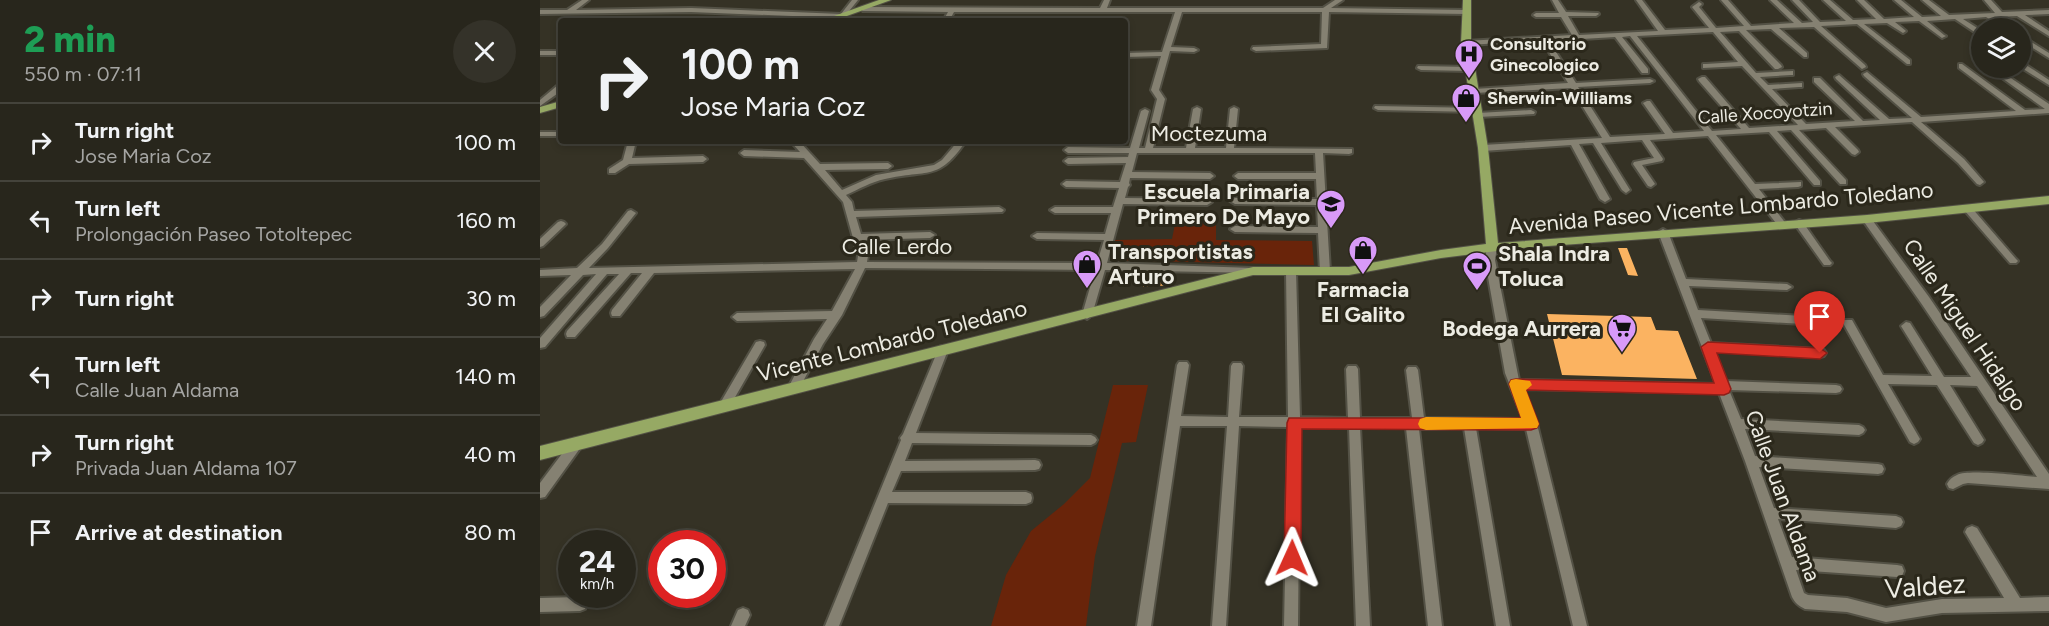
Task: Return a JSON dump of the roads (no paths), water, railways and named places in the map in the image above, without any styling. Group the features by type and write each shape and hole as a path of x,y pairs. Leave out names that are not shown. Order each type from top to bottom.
{"main road":[{"path":"833,18 887,0"},
{"path":"1467,0 1466,43 1482,148 1492,247"},
{"path":"540,110 558,105"},
{"name":"Avenida Paseo Vicente Lombardo Toledano","path":"1253,271 1325,272 1366,268 1492,247 1663,232 1866,219 2049,200"},
{"name":"Vicente Lombardo Toledano","path":"540,453 726,403 1087,315 1253,271"}],"street":[{"path":"568,11 586,0"},
{"path":"540,12 681,10 842,15 855,0"},
{"path":"1102,11 1107,0"},
{"path":"1326,9 1340,0"},
{"path":"1555,0 1577,37"},
{"path":"1639,0 1663,33"},
{"path":"1724,0 1749,28"},
{"path":"1773,0 1800,25"},
{"path":"1795,0 1980,182"},
{"path":"1826,0 1907,62"},
{"path":"1860,0 1885,21 1903,31"},
{"path":"1897,0 1941,36"},
{"path":"1925,0 1947,17"},
{"path":"1986,0 2001,14"},
{"path":"1699,4 1695,7 1743,64 1804,127"},
{"path":"1300,8 1300,16"},
{"path":"863,9 1102,11 1300,8 1467,12"},
{"path":"1148,151 1161,99 1155,90 1156,84 1179,9"},
{"path":"1256,49 1324,46 1326,9"},
{"path":"672,18 681,10"},
{"path":"948,18 952,10"},
{"path":"598,18 606,11"},
{"path":"761,18 767,12"},
{"path":"1466,43 2049,12"},
{"path":"775,18 780,13"},
{"path":"2017,13 2049,34"},
{"path":"1536,15 1596,14"},
{"path":"1987,15 1992,18"},
{"path":"1955,16 1971,27"},
{"path":"1773,27 1804,55"},
{"path":"1740,28 1778,67"},
{"path":"1632,34 1782,225"},
{"path":"1617,35 1645,71"},
{"path":"1544,39 1608,140"},
{"path":"2031,44 2049,56"},
{"path":"1128,55 1194,50"},
{"path":"540,53 558,53"},
{"path":"1706,66 1743,64"},
{"path":"1962,66 2024,112"},
{"path":"1421,68 1470,69"},
{"path":"2031,71 2049,83"},
{"path":"1754,75 1790,73"},
{"path":"1839,77 1887,122"},
{"path":"2006,78 2049,110"},
{"path":"1702,79 1747,131"},
{"path":"1817,80 1861,123"},
{"path":"1474,91 1650,81"},
{"path":"1766,87 1799,85"},
{"path":"540,104 558,89"},
{"path":"1647,103 1671,136"},
{"path":"1378,108 1477,113 1531,112"},
{"path":"1190,151 1197,109"},
{"path":"1230,151 1234,109"},
{"name":"Calle Xocoyotzin","path":"1482,148 2049,110"},
{"path":"1087,315 1145,111"},
{"path":"1829,126 1855,152"},
{"path":"1793,128 1843,182"},
{"path":"1771,129 1817,183"},
{"path":"542,134 558,130"},
{"path":"542,134 558,134"},
{"path":"1645,138 1659,157 1657,160 1637,164 1651,184"},
{"path":"1596,141 1626,190"},
{"path":"1574,142 1605,199"},
{"path":"627,161 631,144"},
{"path":"795,386 818,342 837,315 862,265 863,256 851,214 842,193 797,144"},
{"path":"842,193 887,175 938,169 960,144"},
{"path":"1080,150 1082,144"},
{"path":"1096,150 1098,144"},
{"name":"Moctezuma","path":"1068,150 1096,150 1133,155 1148,151 1350,151"},
{"path":"1319,151 1325,272"},
{"path":"744,153 805,154"},
{"path":"1068,160 1133,155"},
{"path":"612,171 627,161 703,159"},
{"path":"818,167 888,166"},
{"path":"1066,184 1210,176"},
{"path":"1238,176 1321,176"},
{"path":"1752,187 1798,184"},
{"path":"1235,201 1322,202"},
{"path":"1055,210 1207,202"},
{"path":"1968,208 2013,261"},
{"path":"851,214 999,210"},
{"path":"540,313 605,246 630,213"},
{"name":"Calle Miguel Hidalgo","path":"1866,219 1925,300 2049,484"},
{"path":"1799,223 1827,263"},
{"path":"540,244 561,224"},
{"path":"1235,229 1324,230"},
{"name":"Calle Juan Aldama","path":"1663,232 1752,461 1797,594 1805,602"},
{"path":"858,237 930,235"},
{"path":"1037,236 1110,237"},
{"path":"1492,247 1490,260 1511,373 1531,424 1580,626"},
{"name":"Calle Lerdo","path":"540,273 862,265 1101,265 1253,271"},
{"path":"616,313 651,269"},
{"path":"541,344 605,270"},
{"path":"572,334 628,270"},
{"path":"1291,271 1294,423 1291,626"},
{"path":"1684,282 1787,287"},
{"path":"1696,314 1803,320"},
{"path":"737,316 837,315"},
{"path":"1848,323 1882,379 1914,439"},
{"path":"1906,326 1978,440"},
{"path":"726,403 760,345"},
{"path":"1708,347 1820,353"},
{"path":"832,626 943,350"},
{"path":"1144,626 1183,365"},
{"path":"1219,626 1237,366"},
{"path":"1352,369 1363,626"},
{"path":"1412,370 1415,424 1435,626"},
{"path":"1882,379 1980,382"},
{"path":"1516,384 1836,390"},
{"path":"1175,421 1531,424"},
{"path":"1469,424 1503,626"},
{"path":"1738,424 1859,430"},
{"path":"906,438 1091,440"},
{"path":"540,493 576,443"},
{"path":"1752,461 1878,468"},
{"path":"895,466 1035,465"},
{"path":"1953,484 1960,479 1968,478 2049,484"},
{"path":"883,497 1026,498"},
{"path":"1769,513 1896,522"},
{"path":"1972,532 2016,605"},
{"path":"1786,563 1897,571"},
{"name":"Valdez","path":"1805,602 1847,605 1886,615 1942,606 2049,604"},
{"path":"540,604 558,604"}],"place":[{"name":"Consultorio Ginecologico","path":"1469,80"},
{"name":"Sherwin-Williams","path":"1466,124"},
{"name":"Escuela Primaria Primero De Mayo","path":"1331,230"},
{"name":"Farmacia El Galito","path":"1363,276"},
{"name":"Transportistas Arturo","path":"1087,290"},
{"name":"Shala Indra Toluca","path":"1477,292"},
{"name":"Bodega Aurrera","path":"1622,354"}]}
